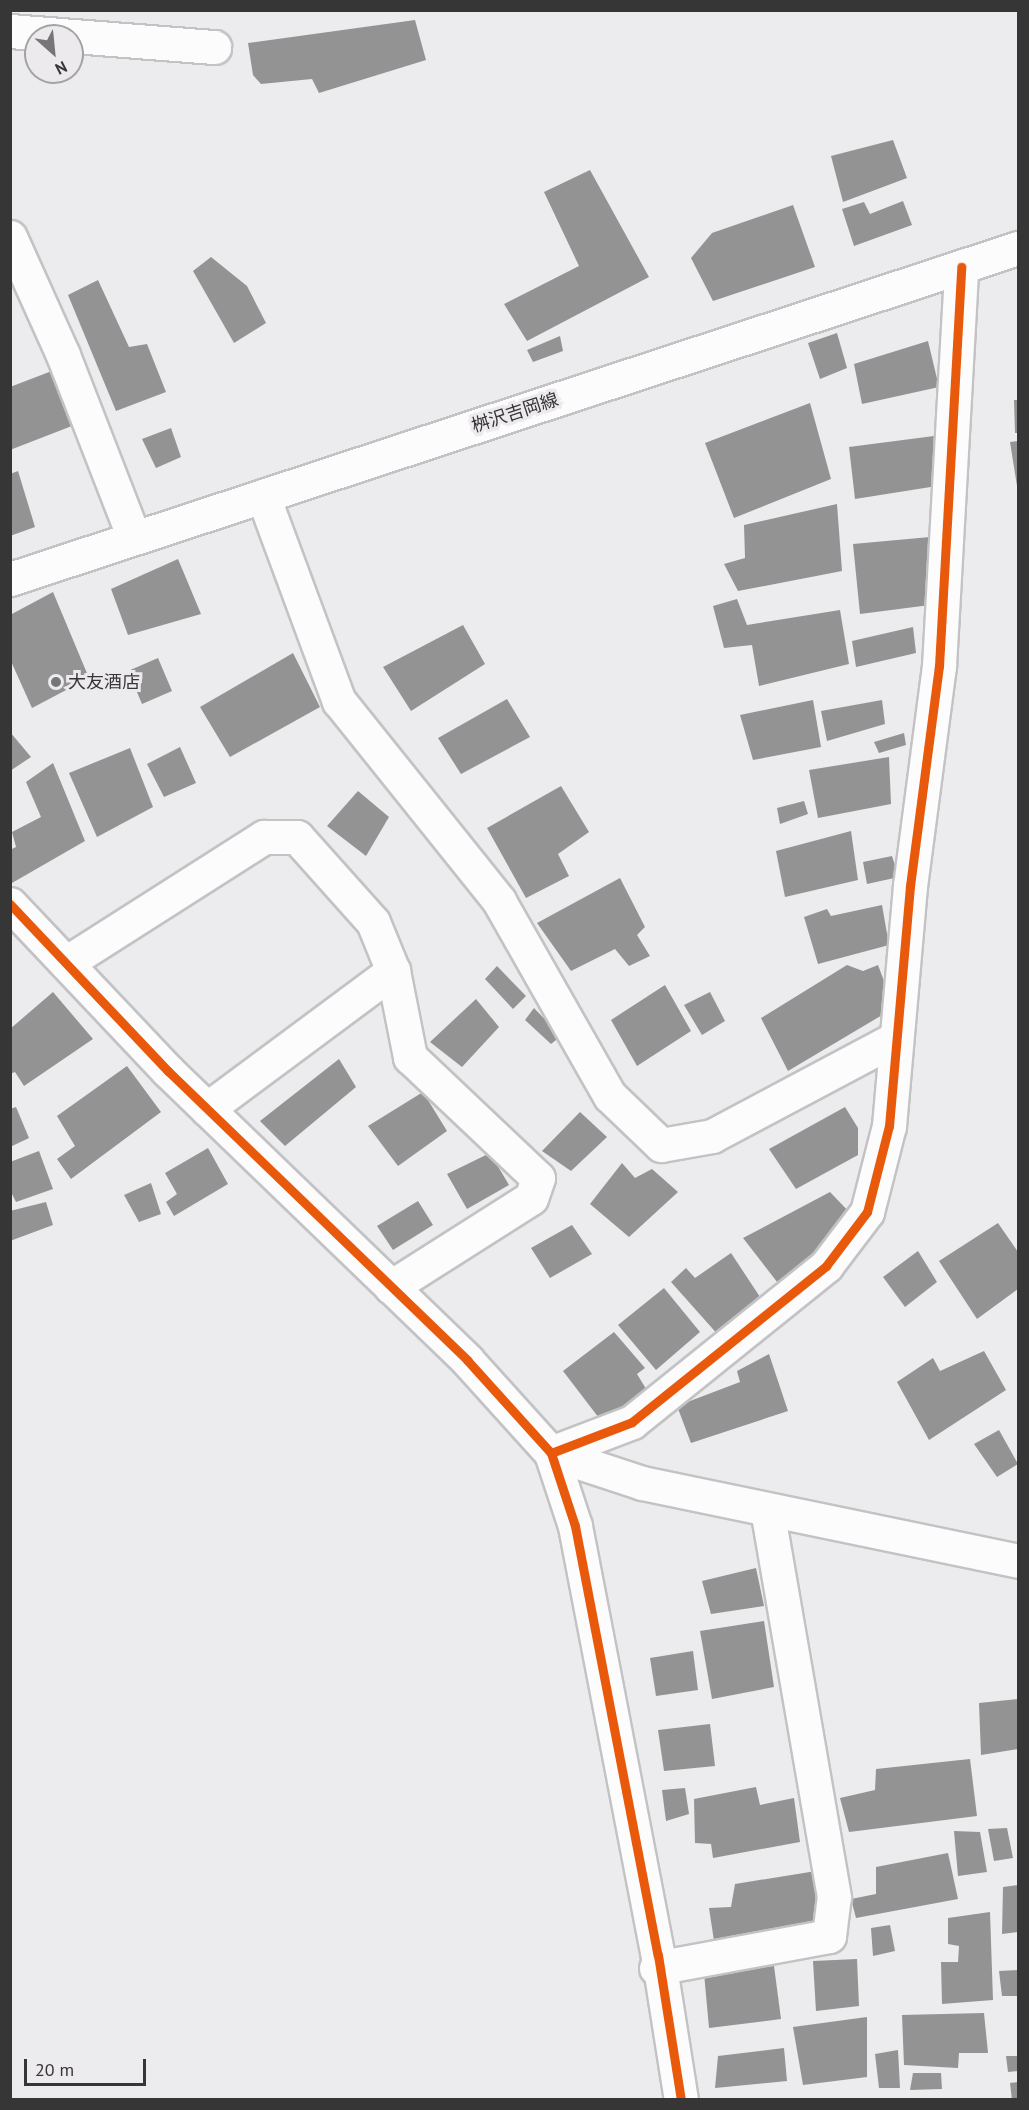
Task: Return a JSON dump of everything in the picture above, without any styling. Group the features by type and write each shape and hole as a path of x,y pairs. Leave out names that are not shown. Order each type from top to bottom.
{"street":[{"path":"10,31 214,47"},
{"path":"10,237 63,355 134,538"},
{"name":"桝沢吉岡線","path":"10,579 1018,248"},
{"path":"551,1453 632,1422 826,1266 867,1212 889,1126 896,1038 939,666 961,267"},
{"path":"263,496 339,700 499,901 610,1096 661,1145 712,1136 896,1038"},
{"path":"66,963 264,837 297,837 373,922 393,971 410,1057 538,1178 531,1198 391,1287"},
{"path":"10,904 207,1109 391,1287 551,1453 575,1526 656,1943 656,1968 681,2100"},
{"path":"207,1109 393,971"},
{"path":"551,1453 642,1483 1018,1561"},
{"path":"656,1968 829,1936 834,1897 767,1510"}],"building":[{"path":"415,20 426,60 319,93 312,79 261,84 253,75 248,43"},
{"path":"893,140 907,178 843,202 831,156"},
{"path":"590,170 649,277 527,341 504,304 579,266 544,192"},
{"path":"903,201 912,225 854,246 842,209 864,202 870,214"},
{"path":"793,205 815,267 713,301 691,258 712,233"},
{"path":"211,257 247,286 266,323 234,343 193,271"},
{"path":"98,280 129,347 147,344 166,392 116,411 68,295"},
{"path":"837,333 847,368 820,379 808,343"},
{"path":"560,336 563,351 533,362 527,350"},
{"path":"928,341 939,387 862,404 854,364"},
{"path":"57,369 77,424 10,450 10,387"},
{"path":"1014,400 1018,400 1018,433 1015,433"},
{"path":"810,403 831,479 734,518 705,443"},
{"path":"171,428 181,457 156,468 142,439"},
{"path":"934,436 937,486 855,499 849,447"},
{"path":"1018,441 1018,486 1017,486 1010,442"},
{"path":"18,471 35,527 10,536 10,474"},
{"path":"837,504 842,571 738,591 724,564 745,558 744,525"},
{"path":"930,537 930,605 860,614 853,544"},
{"path":"178,559 201,614 128,635 111,589"},
{"path":"53,592 89,678 32,708 10,659 10,615"},
{"path":"737,599 747,625 840,610 849,664 759,686 752,645 724,648 713,606"},
{"path":"463,625 485,664 411,711 383,667"},
{"path":"913,627 916,653 856,667 852,641"},
{"path":"293,653 320,707 230,757 200,707"},
{"path":"158,658 172,691 142,704 128,671"},
{"path":"507,699 530,737 461,774 438,738"},
{"path":"813,700 821,747 753,760 740,715"},
{"path":"882,700 885,724 827,741 821,711"},
{"path":"10,732 31,757 10,771"},
{"path":"904,733 906,745 879,753 874,742"},
{"path":"180,747 196,783 164,797 147,764"},
{"path":"130,748 153,807 97,837 69,773"},
{"path":"889,757 891,804 818,818 809,770"},
{"path":"53,763 85,841 12,883 10,850 16,847 12,832 41,817 26,782"},
{"path":"561,786 589,832 558,854 569,876 526,898 487,828"},
{"path":"358,791 389,817 366,856 327,826"},
{"path":"804,801 808,814 780,824 777,808"},
{"path":"851,831 858,880 785,897 776,851"},
{"path":"892,856 899,877 867,884 863,862"},
{"path":"620,878 645,927 637,935 650,956 629,966 615,949 571,971 537,923"},
{"path":"882,905 889,945 818,964 804,917 827,909 831,916"},
{"path":"847,965 863,971 878,965 894,1008 788,1071 761,1018"},
{"path":"497,966 526,996 513,1009 485,979"},
{"path":"665,985 691,1031 637,1066 611,1020"},
{"path":"53,992 93,1039 24,1086 15,1072 10,1074 10,1029"},
{"path":"710,992 725,1021 702,1035 684,1005"},
{"path":"476,999 499,1027 462,1067 430,1042"},
{"path":"534,1008 561,1036 551,1044 525,1020"},
{"path":"339,1059 356,1087 285,1146 260,1121"},
{"path":"127,1066 161,1112 71,1179 57,1159 75,1146 57,1116"},
{"path":"423,1092 447,1131 398,1166 368,1126"},
{"path":"16,1107 29,1138 10,1147 10,1109"},
{"path":"845,1107 858,1128 858,1155 796,1189 769,1149"},
{"path":"580,1112 607,1137 571,1171 542,1151"},
{"path":"208,1148 228,1184 174,1216 166,1202 177,1194 165,1173"},
{"path":"39,1151 53,1189 16,1202 10,1190 10,1162"},
{"path":"490,1153 509,1185 467,1209 447,1174"},
{"path":"622,1163 635,1178 652,1169 678,1192 629,1237 590,1204"},
{"path":"151,1183 161,1214 139,1222 124,1195"},
{"path":"830,1192 852,1215 781,1287 743,1238"},
{"path":"418,1201 433,1225 393,1250 377,1226"},
{"path":"46,1202 53,1225 10,1241 10,1211"},
{"path":"998,1223 1018,1252 1018,1289 977,1319 939,1261"},
{"path":"572,1225 592,1254 550,1278 531,1248"},
{"path":"918,1251 937,1282 905,1307 883,1277"},
{"path":"731,1253 764,1303 720,1337 671,1282 686,1268 695,1278"},
{"path":"664,1288 700,1332 656,1370 618,1325"},
{"path":"614,1332 645,1368 637,1374 648,1392 602,1422 563,1371"},
{"path":"984,1351 1006,1390 929,1440 897,1382 933,1358 940,1371"},
{"path":"769,1354 788,1411 691,1443 677,1406 740,1382 737,1371"},
{"path":"999,1430 1018,1464 997,1477 974,1444"},
{"path":"756,1568 764,1606 711,1614 702,1581"},
{"path":"764,1621 774,1687 712,1699 700,1631"},
{"path":"693,1651 698,1690 656,1696 650,1658"},
{"path":"1018,1699 1018,1749 981,1755 979,1703"},
{"path":"710,1724 715,1766 664,1771 658,1730"},
{"path":"970,1759 977,1816 849,1832 840,1798 875,1790 876,1769"},
{"path":"756,1787 760,1805 794,1798 800,1842 713,1858 711,1844 695,1843 694,1799"},
{"path":"685,1788 689,1814 666,1821 662,1790"},
{"path":"1007,1828 1013,1858 994,1861 988,1829"},
{"path":"954,1831 980,1832 987,1872 958,1876"},
{"path":"948,1853 958,1899 856,1918 851,1899 876,1894 876,1867"},
{"path":"816,1871 821,1927 714,1941 709,1908 731,1907 735,1884"},
{"path":"1018,1885 1018,1932 1002,1934 1003,1887"},
{"path":"990,1912 993,2000 942,2004 941,1962 958,1962 959,1946 948,1944 948,1918"},
{"path":"890,1925 895,1951 873,1956 871,1928"},
{"path":"857,1959 859,2006 816,2011 813,1961"},
{"path":"774,1966 781,2019 709,2028 704,1973"},
{"path":"1018,1970 1018,1996 1002,1996 999,1971"},
{"path":"984,2013 988,2053 959,2053 958,2068 904,2065 902,2015"},
{"path":"867,2017 867,2077 803,2085 793,2027"},
{"path":"784,2048 787,2081 715,2088 718,2056"},
{"path":"898,2050 900,2088 879,2088 875,2054"},
{"path":"1006,2056 1018,2056 1018,2071 1008,2072"},
{"path":"913,2073 941,2073 942,2089 910,2090"},
{"path":"1018,2082 1018,2100 1012,2100 1010,2083"}],"cycle path":[{"path":"551,1453 632,1422 826,1266 867,1212 889,1126 910,886 939,666 961,267"},
{"path":"10,904 168,1071 467,1360 551,1453 575,1526 658,1955 681,2100"}],"place":[{"name":"大友酒店","path":"56,682"}]}
